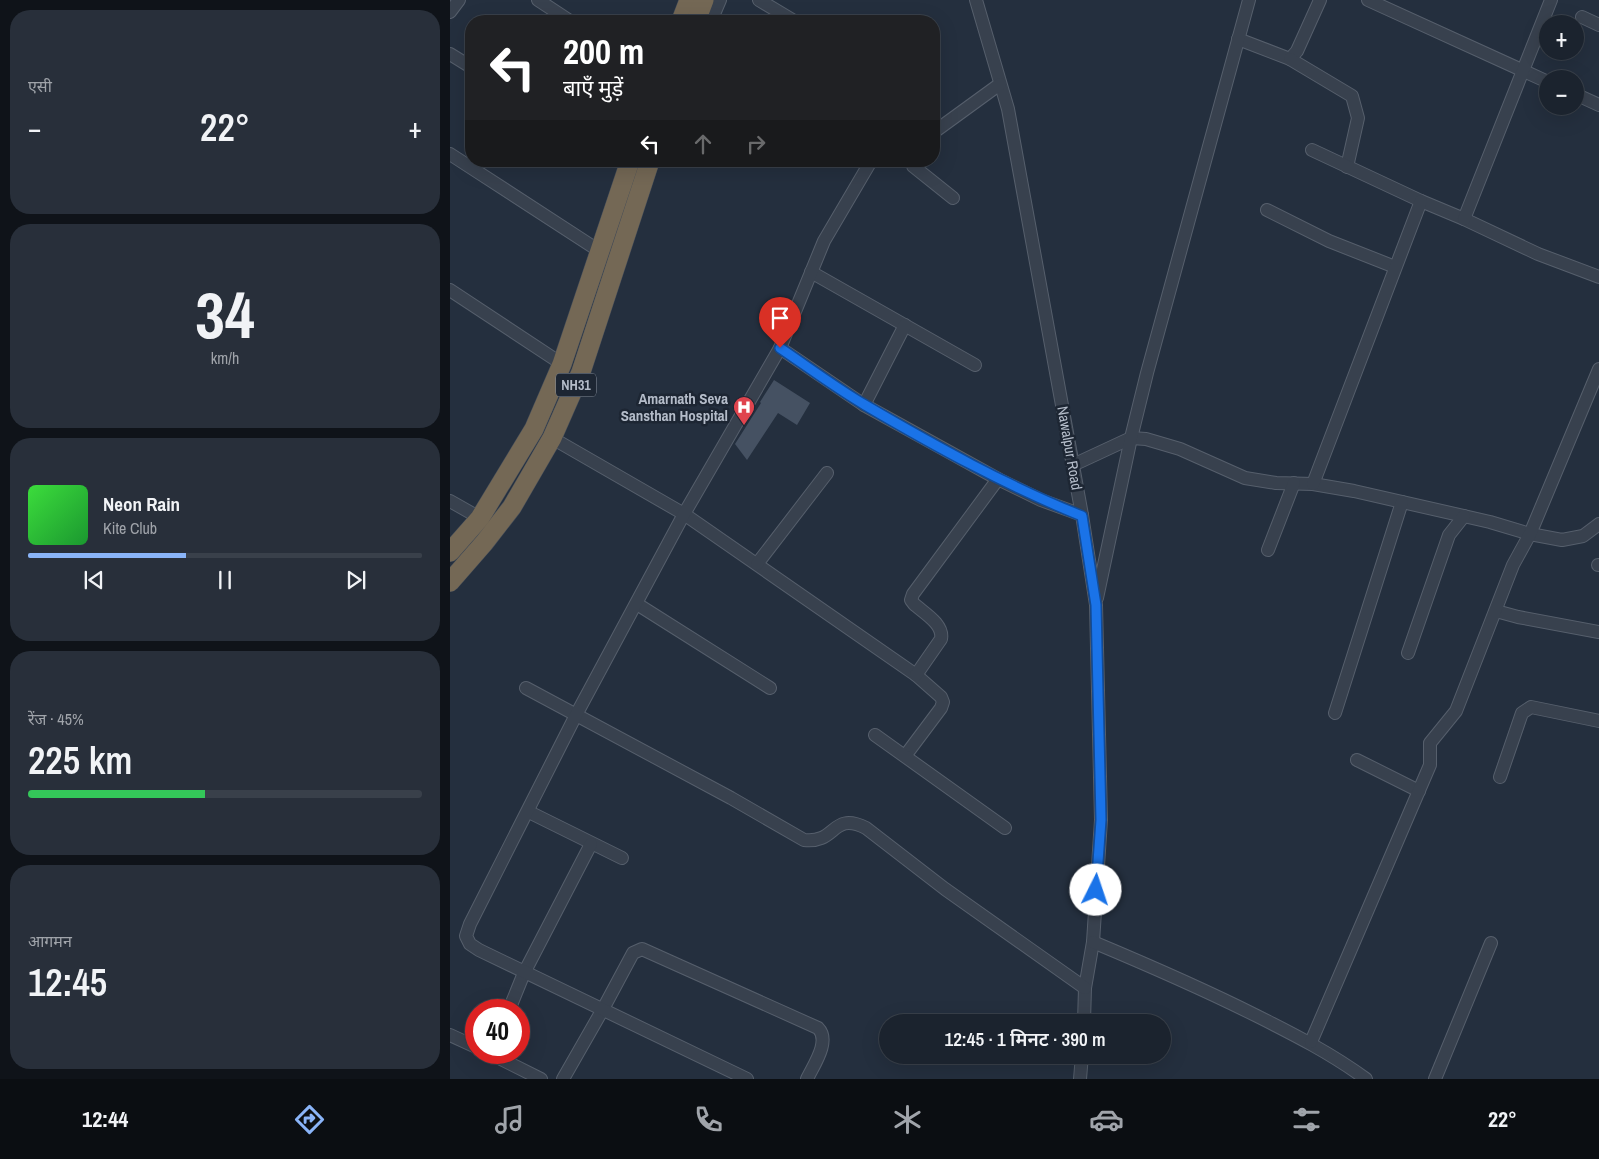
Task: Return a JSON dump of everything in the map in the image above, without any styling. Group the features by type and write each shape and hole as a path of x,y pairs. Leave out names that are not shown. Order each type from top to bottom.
{"highway":[{"path":"683,15 689,0"},
{"path":"698,15 704,0"},
{"name":"NH31","path":"450,582 488,523 534,429 562,364 600,252 626,167"},
{"name":"NH31","path":"450,552 512,507 552,438 581,372 648,167"}],"street":[{"path":"450,12 459,0"},
{"path":"538,0 561,15"},
{"path":"676,15 680,0"},
{"path":"714,15 720,0"},
{"path":"759,0 784,15"},
{"name":"Nawalpur Road","path":"976,0 1010,119 1073,465 1096,605 1101,820 1093,942 1085,988 1084,1014"},
{"path":"1096,605 1131,438 1147,373 1248,0"},
{"path":"1290,59 1297,51 1320,0"},
{"path":"1464,219 1551,0"},
{"path":"1370,1 1539,78"},
{"path":"1584,18 1599,26"},
{"path":"1238,38 1290,59 1352,96 1358,118 1347,167"},
{"path":"450,54 465,63"},
{"path":"940,128 1000,84"},
{"path":"1584,98 1599,104"},
{"path":"1312,150 1538,254 1599,277"},
{"path":"450,154 465,164"},
{"path":"470,167 600,252"},
{"path":"747,1079 524,973 470,944 466,936 470,924 576,715 684,514 780,348 824,241 867,167"},
{"path":"915,167 953,198"},
{"path":"1312,484 1421,201"},
{"path":"1267,210 1329,241 1395,267"},
{"path":"811,272 975,365"},
{"path":"450,290 562,364"},
{"path":"864,405 905,325"},
{"path":"780,348 864,405 1041,500 1082,516"},
{"path":"1311,1042 1430,765 1430,743 1456,712 1513,565 1530,534 1598,373"},
{"path":"552,438 684,514 916,675 941,697 943,702 941,708 905,756"},
{"path":"1073,465 1131,438 1146,439 1160,442 1245,478 1260,481 1312,484 1464,516 1530,534 1562,540 1572,539 1583,536 1599,524"},
{"path":"757,564 827,473"},
{"path":"916,675 941,639 942,633 940,628 911,600 913,594 998,478"},
{"path":"1268,550 1294,483"},
{"path":"450,501 488,523"},
{"path":"1335,713 1402,502"},
{"path":"1408,653 1449,535 1464,516"},
{"path":"636,604 770,688"},
{"path":"1496,611 1599,632"},
{"path":"526,688 731,798 804,840 823,839 842,823 853,822 866,828 946,889 1085,988"},
{"path":"1500,777 1522,713 1526,709 1531,707 1599,720"},
{"path":"875,735 1005,828"},
{"path":"1357,760 1419,790"},
{"path":"528,812 622,858"},
{"path":"513,999 524,973 591,844"},
{"path":"1093,942 1198,986 1311,1042 1345,1063 1366,1079"},
{"path":"1435,1079 1491,943"},
{"path":"563,1079 633,953 642,949 818,1028 823,1039 819,1054 807,1079"},
{"path":"450,1035 465,1042"},
{"path":"512,1064 541,1079"},
{"path":"1082,1064 1082,1078"}],"building":[{"path":"774,380 810,403 797,425 778,413 747,460 735,444"}],"place":[{"name":"Amarnath Seva Sansthan Hospital","path":"744,426"}],"route":[{"path":"780,348 864,405 1041,500 1082,516 1096,605 1101,820 1096,890"}]}
